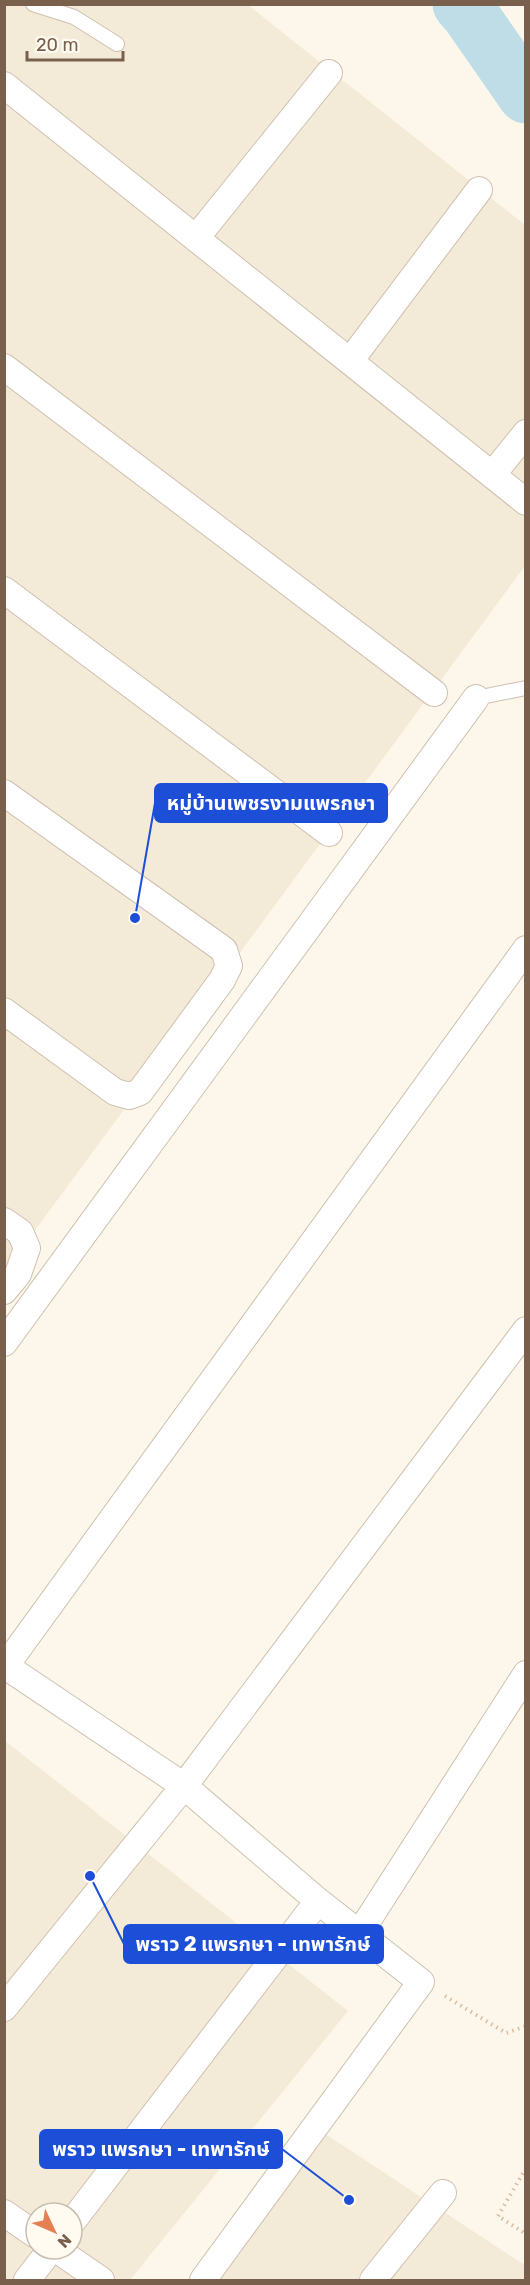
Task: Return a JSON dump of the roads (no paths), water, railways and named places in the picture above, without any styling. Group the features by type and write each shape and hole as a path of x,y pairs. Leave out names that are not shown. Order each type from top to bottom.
{"street":[{"path":"196,238 329,73"},
{"path":"4,85 525,502"},
{"path":"350,362 479,190"},
{"path":"4,367 434,693"},
{"path":"492,475 525,432"},
{"path":"4,591 329,833"},
{"path":"4,1343 476,698"},
{"path":"4,793 224,950 229,966 222,980 140,1092 129,1096 115,1092 4,1011"},
{"path":"203,2280 421,1982 318,1901 184,1786 5,1667 525,950"},
{"path":"4,1221 20,1232 27,1248 18,1274 4,1291"},
{"path":"4,2008 184,1786 525,1330"},
{"path":"359,1934 525,1674"},
{"path":"84,2206 318,1901"},
{"path":"373,2280 443,2193"},
{"path":"4,2213 24,2227"},
{"path":"27,2280 42,2261"},
{"path":"73,2261 101,2280"}],"lane":[{"path":"33,4 74,17 117,44"},
{"path":"476,698 525,688"}],"waterway":[{"path":"461,4 526,95"}],"place":[{"name":"หมู่บ้านเพชรงามแพรกษา","path":"135,918"},
{"name":"พราว 2 แพรกษา - เทพารักษ์","path":"90,1876"},
{"name":"พราว แพรกษา - เทพารักษ์","path":"349,2200"}]}
